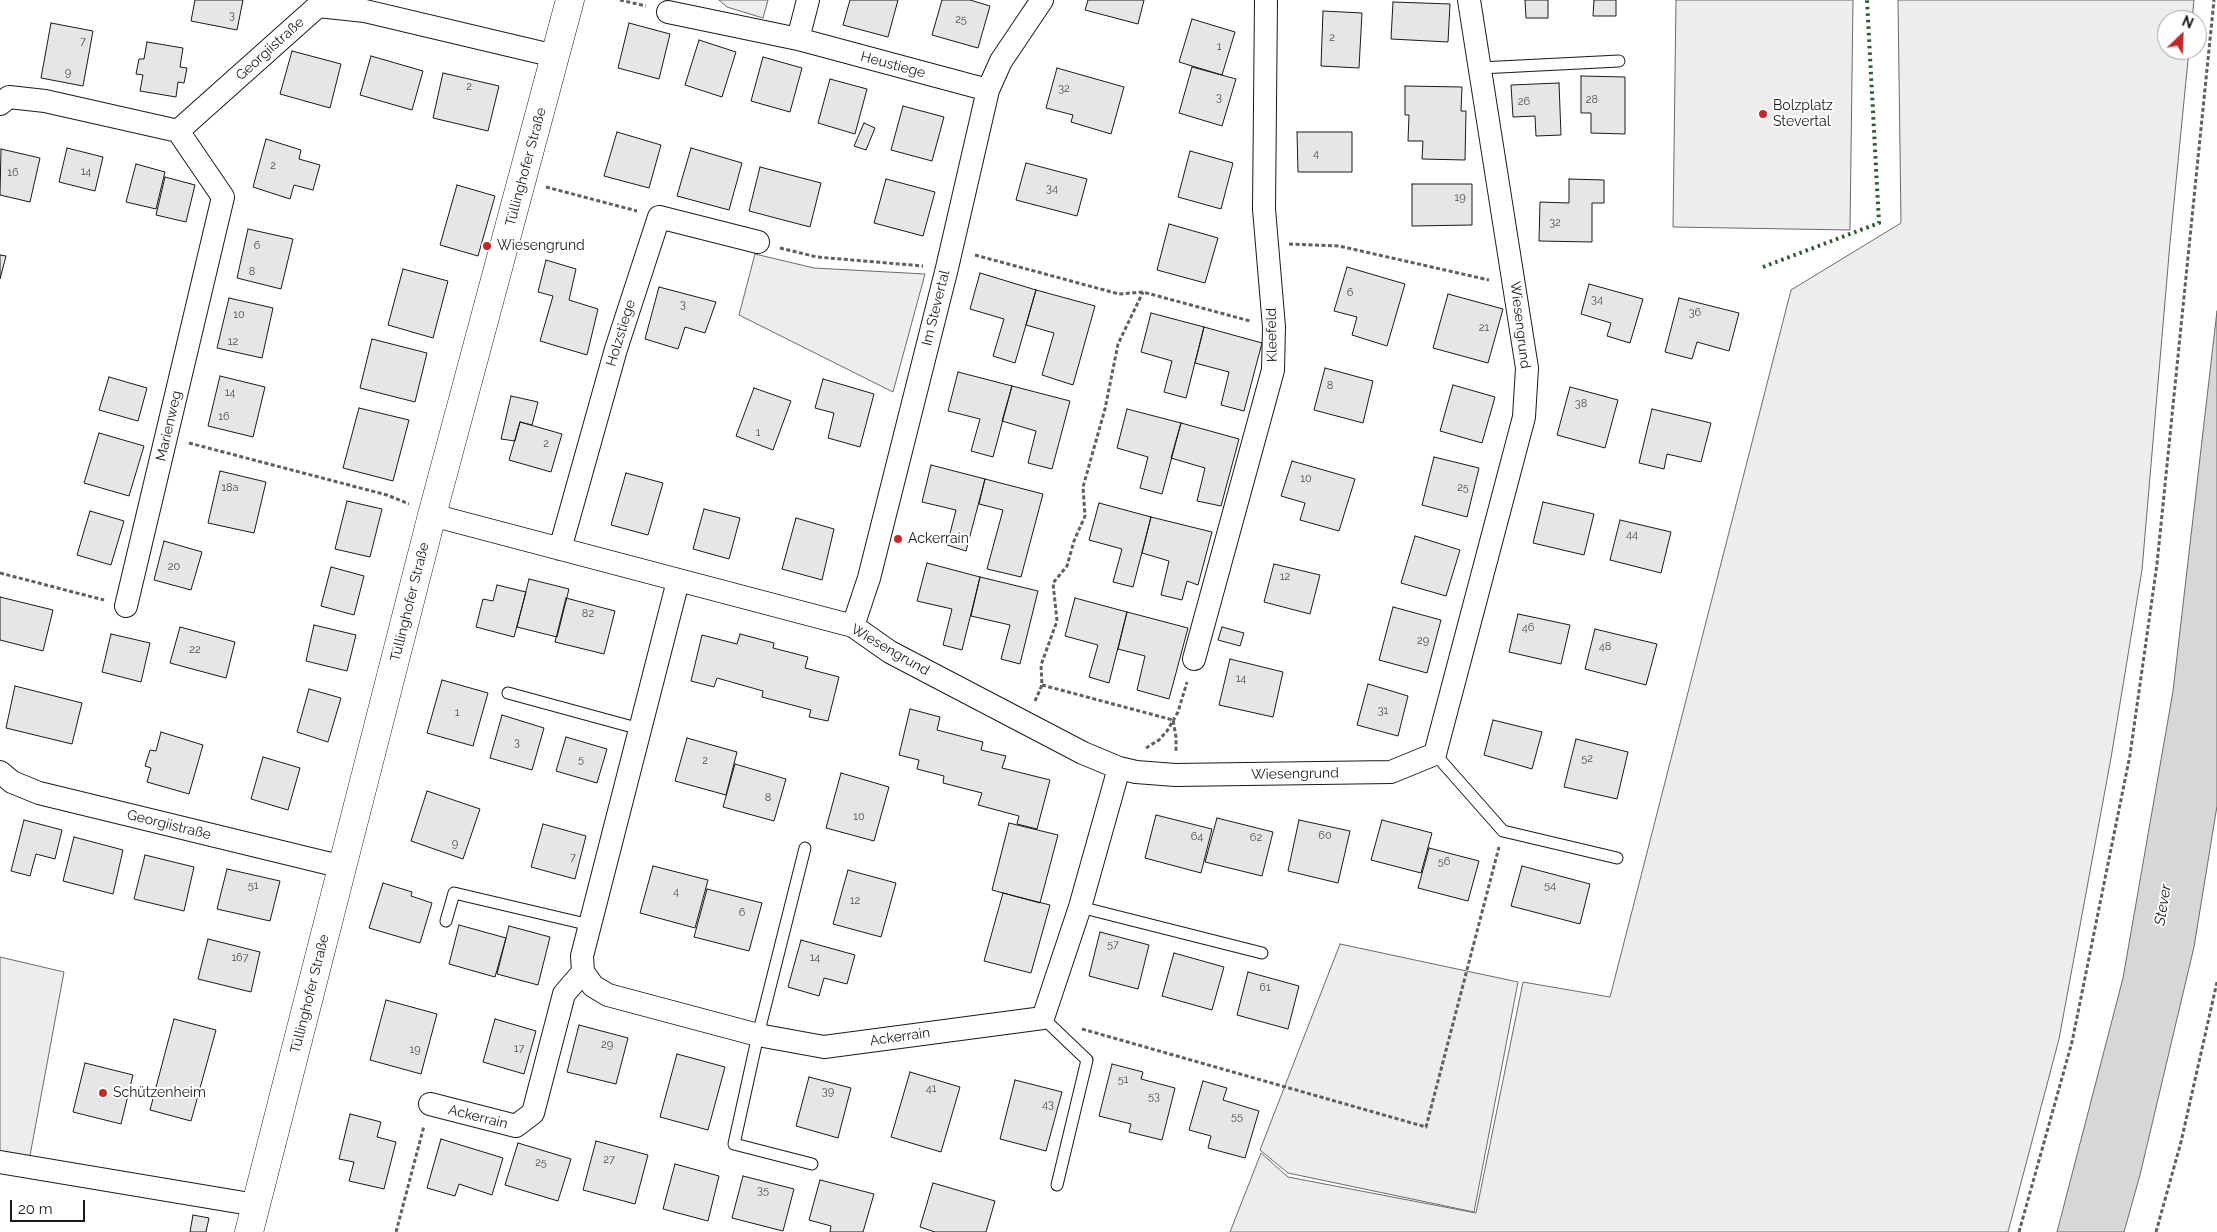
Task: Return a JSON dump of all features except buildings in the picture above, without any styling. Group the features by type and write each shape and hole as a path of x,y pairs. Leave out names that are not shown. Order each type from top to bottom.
{"main road":[{"name":"Tüllinghofer Straße","path":"250,1232 432,515 570,0"}],"street":[{"path":"798,39 808,0"},
{"name":"Im Stevertal","path":"853,626 869,578 949,258 988,90 1001,61 1042,0"},
{"name":"Kleefeld","path":"1194,659 1272,370 1274,327 1264,210 1266,0"},
{"name":"Wiesengrund","path":"432,515 853,626 890,652 1083,753 1128,770 1175,776 1391,772 1435,754 1524,417 1527,368 1516,286 1469,0"},
{"name":"Georgiistraße","path":"178,131 315,3 365,11 555,56"},
{"name":"Heustiege","path":"668,12 702,10 798,39 988,90"},
{"path":"0,104 9,98 45,101 178,131"},
{"name":"Marienweg","path":"126,606 223,197 178,131"},
{"path":"659,217 758,242"},
{"name":"Holzstiege","path":"560,549 616,349 659,217"},
{"path":"583,972 582,956 678,581"},
{"path":"1043,1018 1128,770"},
{"name":"Georgiistraße","path":"0,772 12,782 39,793 343,867"},
{"name":"Ackerrain","path":"430,1104 516,1126 533,1113 564,994 583,972 593,986 608,996 758,1035 824,1047 1043,1018"},
{"path":"0,1162 256,1204"}],"lane":[{"path":"1480,68 1619,61"},
{"path":"508,693 640,729"},
{"path":"1435,754 1503,831 1617,858"},
{"path":"805,848 758,1035 734,1144 812,1164"},
{"path":"446,921 454,893 590,925"},
{"path":"1080,908 1262,953"},
{"path":"1043,1018 1087,1060 1057,1185"}],"path":[{"path":"2019,1232 2072,1042 2130,755 2157,564 2214,0"},
{"path":"522,181 659,217"},
{"path":"758,242 817,257 949,258 1119,294 1143,292 1274,327"},
{"path":"1266,244 1339,246 1516,286"},
{"path":"1026,723 1042,685 1041,665 1057,621 1053,583 1067,566 1074,541 1085,516 1083,487 1105,409 1118,344 1143,292"},
{"path":"166,438 387,495 432,515"},
{"path":"0,572 126,606"},
{"path":"1128,770 1146,748 1159,740 1178,712 1194,659"},
{"path":"1042,685 1173,720"},
{"path":"1173,720 1176,737 1175,776"},
{"path":"1043,1018 1152,1047 1426,1127 1503,831"},
{"path":"2156,1232 2181,1142 2217,982"},
{"name":"Ackerrain","path":"396,1232 430,1104"}],"shaded area":[{"path":"719,0 768,0 763,18 727,7"},
{"name":"Bolzplatz Stevertal","path":"1676,0 1853,0 1850,230 1673,227"},
{"path":"1898,0 2194,0 2193,10 2157,10 2157,60 2188,60 2142,570 2111,758 2059,1039 2008,1232 1230,1232 1261,1153 1288,1177 1476,1213 1523,982 1610,997 1791,290 1901,223"},
{"path":"755,254 814,268 925,274 893,392 739,315"},
{"path":"1340,944 1518,982 1474,1212 1288,1173 1260,1150"},
{"path":"0,957 64,972 29,1161 0,1156"}],"water":[{"name":"Stever","path":"2217,311 2217,806 2194,947 2140,1175 2124,1232 2057,1232 2123,978 2173,691"}],"hedge":[{"path":"1763,267 1879,223 1867,0"}],"place":[{"name":"Bolzplatz Stevertal","path":"1763,114"},
{"name":"Wiesengrund","path":"487,246"},
{"name":"Ackerrain","path":"898,539"},
{"name":"Schützenheim","path":"103,1093"}]}
